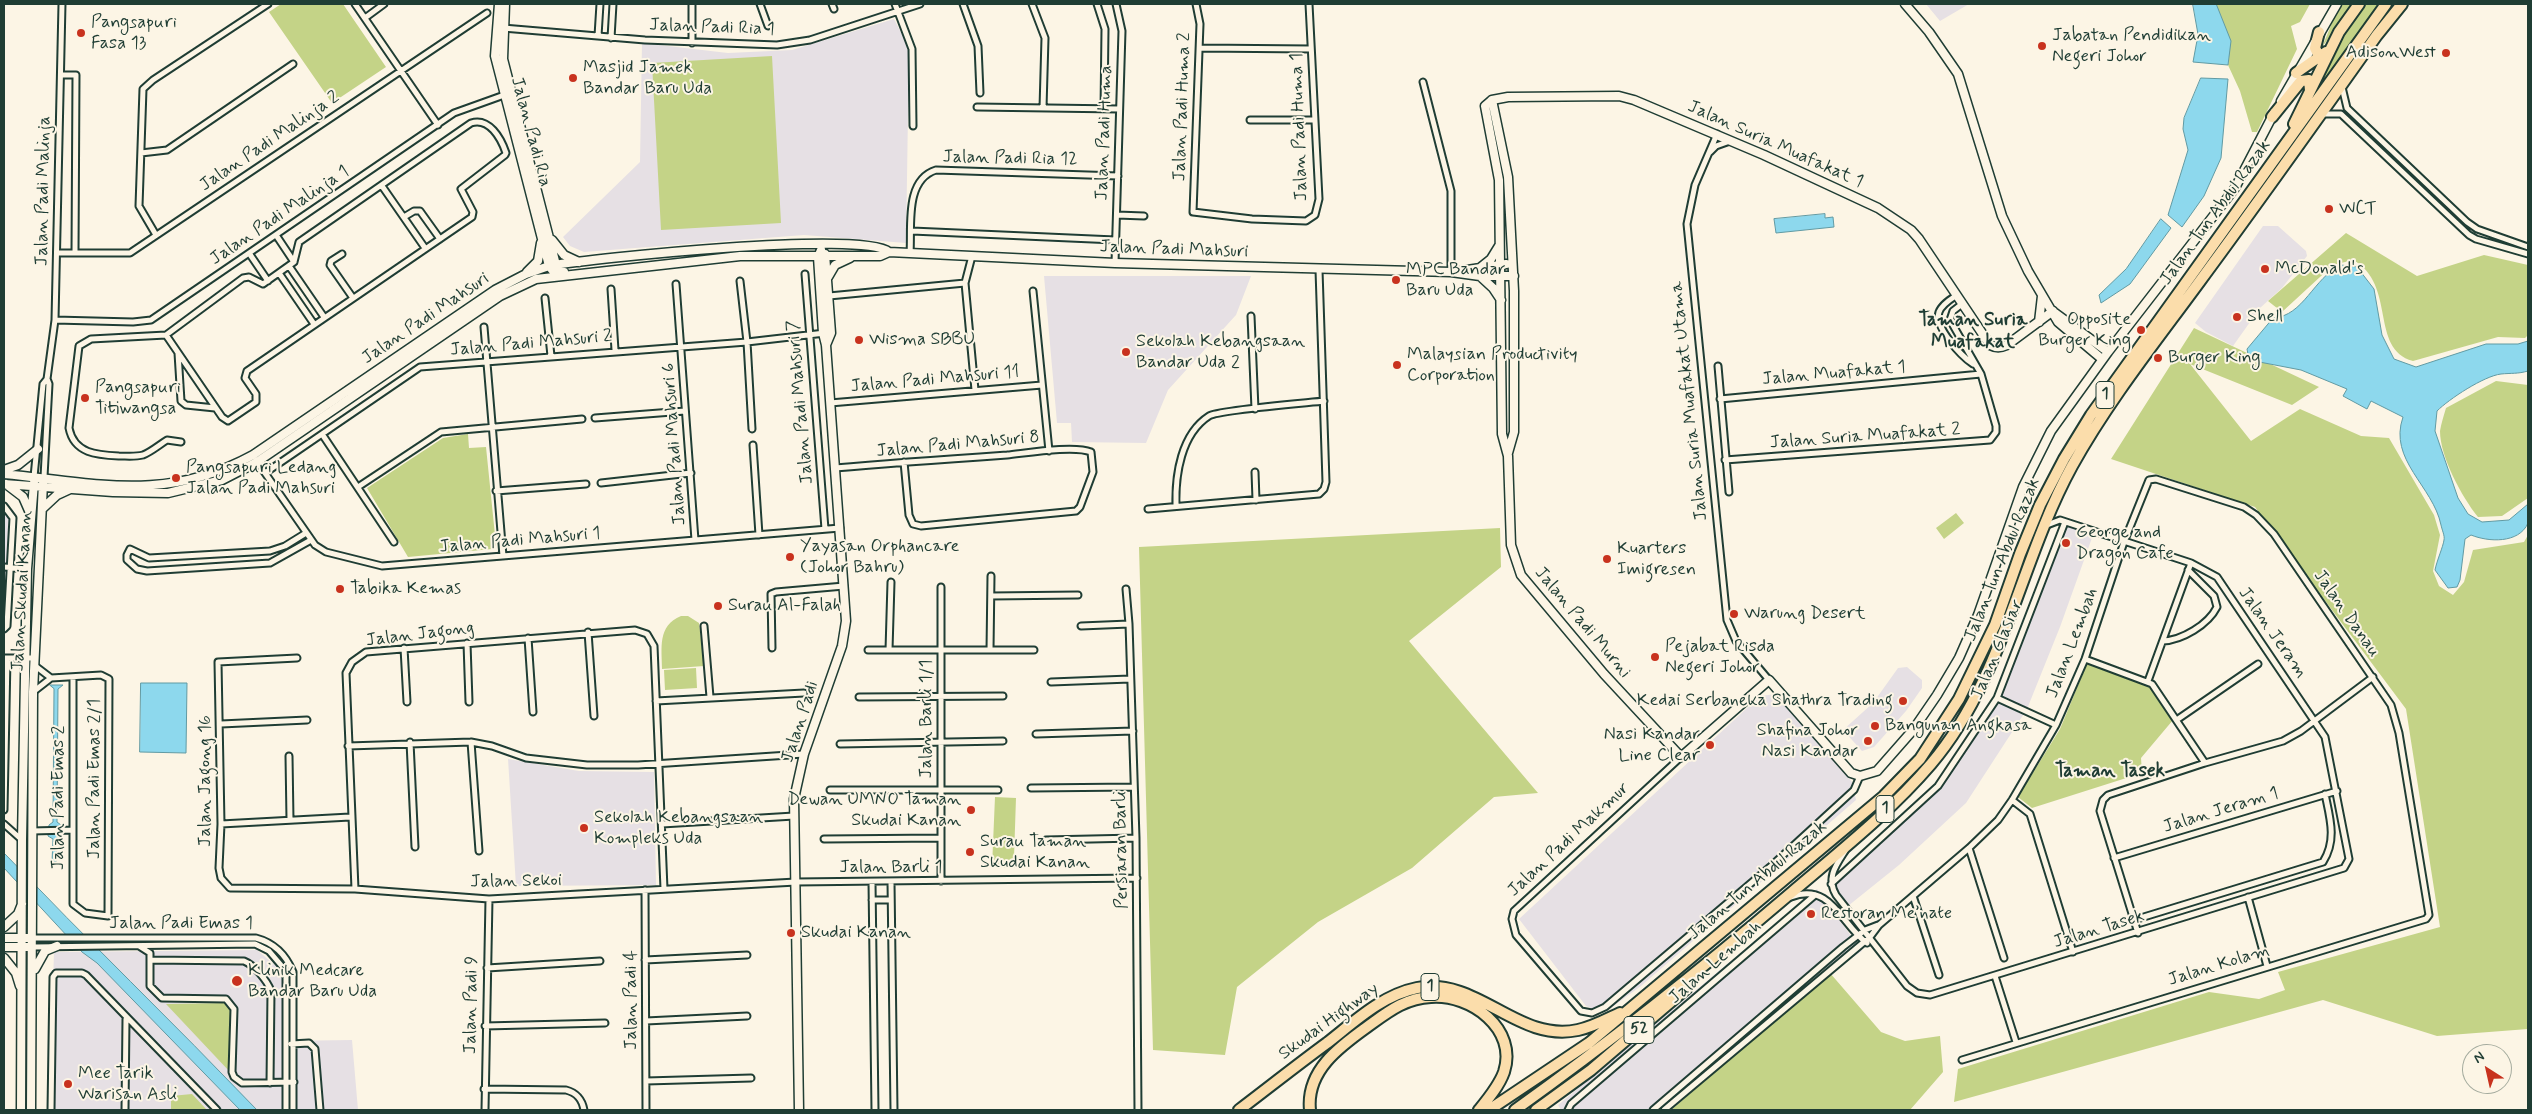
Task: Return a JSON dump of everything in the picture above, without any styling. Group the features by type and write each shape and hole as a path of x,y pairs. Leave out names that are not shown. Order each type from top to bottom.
{"highway":[{"path":"2280,151 2331,47 2359,4"},
{"name":"Jalan Tun Abdul Razak","path":"1642,999 1874,805 1920,759 1950,717 1986,648 2030,528 2064,458 2091,415 2386,4"},
{"name":"Jalan Tun Abdul Razak","path":"1515,1110 1600,1049 1718,954 1851,842 1931,764 1956,730 2002,639 2044,526 2072,467 2103,416 2342,84 2402,4"},
{"path":"2319,32 2315,48 2318,54 2323,55"},
{"path":"2296,73 2323,55 2331,47"},
{"path":"2272,117 2301,81 2309,80 2310,90"},
{"name":"52","path":"1536,1110 1641,1029 1694,982 1718,954"},
{"name":"Skudai Highway","path":"1239,1110 1376,1006 1410,990 1435,987 1462,991 1523,1023 1542,1030 1558,1031 1588,1027 1624,1011 1642,999"},
{"path":"1310,1110 1311,1095 1318,1073 1338,1048 1406,1001 1433,996 1456,1000 1477,1009 1493,1020 1501,1035 1505,1054 1504,1071 1494,1091 1479,1110"},
{"name":"52","path":"1489,1110 1590,1043 1642,999"},
{"path":"1542,1110 1553,1098"}],"street":[{"name":"Jalan Padi Malinja","path":"34,477 43,384 47,378 55,320 62,4"},
{"path":"156,235 139,206 143,89 153,80 268,4"},
{"path":"355,4 438,124"},
{"path":"365,18 384,4"},
{"name":"Jalan Padi Ria","path":"498,4 500,28"},
{"name":"Jalan Padi Ria","path":"505,4 495,56 508,94 553,268"},
{"path":"598,36 600,4"},
{"path":"612,38 613,4"},
{"path":"692,4 692,43"},
{"path":"760,4 768,26"},
{"path":"895,4 912,49 913,126"},
{"name":"Jalan Padi Ria 1","path":"500,28 656,41 776,46 840,31 920,4"},
{"path":"963,4 978,46 980,93"},
{"path":"1032,4 1045,38 1042,108"},
{"name":"Jalan Padi Huma","path":"1097,4 1105,29 1104,109"},
{"name":"Jalan Padi Huma","path":"1115,263 1122,31 1116,4"},
{"name":"Jalan Padi Huma 2","path":"1193,212 1200,48 1200,24 1196,4"},
{"name":"Jalan Padi Huma 1","path":"1193,212 1252,219 1306,221 1315,215 1318,199 1309,4"},
{"path":"1905,4 1929,32 1958,74 2005,222 2042,296 2054,312 2108,352"},
{"path":"1860,776 1876,771 1913,730 1937,696 1959,658 1978,615 2023,487 2036,456 2066,408 2102,359 2235,188 2296,73 2336,4"},
{"name":"Jalan Padi Malinja 2","path":"57,253 127,254 310,133 400,69 487,13"},
{"path":"599,20 612,20"},
{"path":"1200,48 1311,49"},
{"path":"141,153 167,150 293,64"},
{"path":"61,75 76,74 75,253"},
{"path":"1423,82 1450,191 1455,272"},
{"path":"2342,84 2347,108 2467,222 2477,229 2528,247"},
{"name":"Jalan Padi Malinja 1","path":"55,320 146,322 249,254 438,124 462,109 508,94"},
{"name":"Jalan Suria Muafakat 1","path":"1492,100 1508,97 1619,96 1716,134 1878,208 1911,230 1990,345 2000,348 2007,345 2038,322"},
{"name":"Jalan Padi Murni","path":"1508,456 1514,432 1514,276 1506,158 1492,100 1485,106 1485,110 1499,180 1499,246 1502,302 1502,434 1508,456 1511,545 1521,575 1604,674 1681,757"},
{"path":"977,107 1119,109"},
{"path":"2321,114 2341,114 2476,240 2528,254"},
{"path":"1250,120 1314,120"},
{"path":"166,335 215,408 228,421 256,402 256,394 245,378 247,371 472,217 472,209 461,192 463,186 506,153 488,124 479,121 471,123 299,242 294,262 263,284 252,278 243,278 166,335 91,339 83,342 77,352 69,428 70,434 78,444 95,455 136,456 144,454 167,440 181,442"},
{"name":"Jalan Suria Muafakat Utama","path":"1716,134 1695,185 1687,224 1725,608 1731,633 1749,658 1851,773 1860,776"},
{"path":"1707,154 1716,146 1732,141"},
{"name":"Jalan Padi Ria 12","path":"910,253 914,194 924,175 936,170 1118,176"},
{"path":"382,186 425,248"},
{"path":"404,217 414,210 420,211 440,239"},
{"path":"1117,215 1144,216"},
{"name":"Jalan Padi Mahsuri","path":"912,231 1115,240"},
{"path":"276,235 294,262"},
{"path":"545,235 564,255 582,262"},
{"path":"526,274 538,261 545,235"},
{"path":"770,244 775,248 822,255 828,247 880,247"},
{"name":"Jalan Padi Mahsuri","path":"4,474 142,487 178,484 213,474 255,458 496,290 526,274 582,262 770,244 828,244 880,247 889,252 1115,263 1319,270 1455,272 1480,276 1514,276"},
{"path":"1480,267 1491,259 1499,246"},
{"name":"Jalan Padi Mahsuri","path":"5,484 113,492 168,493 222,480 500,296 536,279 600,274 604,271 740,256 880,256 889,252"},
{"path":"249,254 268,281"},
{"path":"342,254 332,260 330,265 353,298"},
{"name":"Jalan Padi","path":"799,1110 794,799 804,754 842,646 846,621 845,586 826,345 829,296 828,277 822,255"},
{"name":"Jalan Padi","path":"822,255 827,333"},
{"path":"828,277 835,265 853,256"},
{"path":"972,256 965,283 975,390"},
{"name":"Jalan Padi Mahsuri","path":"1455,272 1501,264 1513,264"},
{"path":"289,266 324,317"},
{"path":"536,279 553,268 604,271"},
{"path":"1148,509 1319,494 1324,489 1324,401 1319,270"},
{"path":"279,273 314,324"},
{"name":"Jalan Padi Mahsuri 7","path":"806,274 825,529"},
{"path":"1480,276 1493,288 1502,302"},
{"path":"740,281 747,342 752,429"},
{"path":"829,296 965,283"},
{"name":"Jalan Padi Mahsuri 6","path":"676,284 696,540"},
{"path":"611,288 615,350"},
{"path":"1033,290 1049,451"},
{"path":"1957,295 1940,309 1938,318 1940,325 1964,358 1973,364 1981,374"},
{"path":"2038,322 2042,296"},
{"path":"545,298 551,356"},
{"path":"1962,304 1953,311 1950,320 1971,354 1973,364"},
{"path":"2038,322 2054,312"},
{"path":"2054,312 2057,321 2064,328 2102,359"},
{"path":"1251,316 1255,409"},
{"path":"2038,322 2064,328"},
{"path":"484,326 496,491 503,556"},
{"name":"Jalan Padi Mahsuri 2","path":"265,473 416,368 615,350 747,342 827,333"},
{"path":"178,353 181,401 186,404 215,408"},
{"path":"1718,366 1729,492"},
{"name":"Jalan Muafakat 1","path":"1720,399 1981,374"},
{"name":"Jalan Suria Muafakat 2","path":"1725,460 1985,442 1992,438 1996,426 1981,374"},
{"name":"Jalan Padi Malinja","path":"44,478 49,384 47,378"},
{"name":"Jalan Padi Mahsuri 11","path":"830,404 1042,385"},
{"path":"1176,506 1175,482 1190,433 1210,414 1324,401"},
{"path":"595,418 685,411"},
{"path":"358,487 441,432 582,419"},
{"path":"322,434 394,542"},
{"path":"753,446 759,535"},
{"path":"4,470 18,465 38,449"},
{"name":"Jalan Padi Mahsuri 8","path":"835,468 904,462 1049,451 1084,450 1091,452 1093,472 1080,507 1076,512 921,526 913,524 909,515 904,462"},
{"name":"Jalan Padi Mahsuri 1","path":"255,458 311,540 326,552 382,566 840,528"},
{"path":"1255,472 1256,500"},
{"path":"601,482 690,473"},
{"name":"Jalan Skudai Kanan","path":"21,1110 24,898 22,840 27,569 34,477"},
{"name":"Jalan Skudai Kanan","path":"31,1110 34,947 32,831 33,692 44,478"},
{"name":"Jalan Danau","path":"2124,542 2146,483 2153,478 2251,510 2274,534 2391,705 2399,733 2429,915"},
{"path":"5,484 23,497 31,516"},
{"path":"496,491 586,484"},
{"path":"42,509 57,494 74,488"},
{"path":"2044,526 2062,521 2054,504"},
{"path":"4,506 13,518 12,568 7,626 4,629"},
{"name":"Jalan Jeram","path":"2062,521 2191,563 2217,577 2325,737 2337,791 2348,864"},
{"name":"Jalan Glasiar","path":"1831,884 1938,786 1997,698 2062,521"},
{"path":"306,533 285,546 270,551 149,558 130,549 127,560 137,569 147,571 270,564 311,540"},
{"name":"Jalan Lembah","path":"1664,1110 1870,937 1879,925 1969,848 1998,820 2012,800 2056,725 2085,659 2124,542"},
{"path":"270,551 270,564"},
{"path":"2148,681 2191,563"},
{"path":"4,567 27,569"},
{"path":"2163,641 2185,635 2208,618 2217,607 2214,596 2188,570"},
{"path":"990,650 991,576"},
{"path":"889,650 891,582"},
{"path":"772,648 771,594 845,586"},
{"name":"Jalan Barli 1/1","path":"941,881 940,649 942,587"},
{"name":"Persiaran Barli","path":"1126,589 1130,624 1130,679 1137,878 1138,1110"},
{"path":"991,596 1078,595"},
{"path":"1081,626 1130,624"},
{"path":"704,626 710,697"},
{"name":"Jalan Jagong","path":"355,889 350,817 346,673 348,667 366,652 588,632 635,630 647,634 654,646 656,701"},
{"path":"588,632 594,716"},
{"path":"528,638 533,712"},
{"path":"467,643 470,702"},
{"path":"404,648 407,702"},
{"path":"868,650 1034,650"},
{"path":"4,810 6,658 26,658 35,661 50,678 33,692"},
{"name":"Jalan Jagong 16","path":"238,889 227,886 219,874 221,724 218,662 297,658"},
{"path":"2085,659 2148,681 2156,688 2178,719 2205,763"},
{"path":"2178,719 2258,664"},
{"name":"Jalan Padi Emas 2/1","path":"50,678 101,675 110,680 108,916 85,914"},
{"name":"Jalan Padi Emas 2","path":"73,677 72,904 85,914"},
{"path":"2138,933 2114,858 2100,805 2108,795 2205,763 2283,741 2373,677"},
{"path":"1051,682 1130,679"},
{"name":"Jalan Padi Makmur","path":"1770,680 1681,757 1514,912 1512,919 1516,935 1581,1011 1592,1013 1605,1007 1658,963 1770,867 1854,790 1860,776"},
{"path":"664,889 656,701 804,693"},
{"path":"859,696 1003,696"},
{"path":"1997,698 2056,725"},
{"path":"221,724 307,720"},
{"path":"1036,734 1133,731"},
{"path":"840,744 1004,741"},
{"path":"348,746 410,742 471,742 492,746 526,758 562,764 659,763 804,754"},
{"path":"410,742 415,847"},
{"path":"471,742 479,852"},
{"path":"289,756 290,820"},
{"path":"1030,788 1134,787"},
{"path":"830,790 998,790"},
{"name":"Jalan Jeram 1","path":"2114,858 2337,791"},
{"name":"Jalan Tasek","path":"2134,920 2323,862 2330,851 2332,829 2325,794"},
{"path":"2012,800 2030,814 2073,952"},
{"path":"662,824 794,816"},
{"path":"221,824 350,817"},
{"path":"4,824 22,840"},
{"path":"32,831 71,830"},
{"path":"824,839 941,838"},
{"path":"1046,840 1136,838"},
{"path":"1831,884 1831,876 1851,842"},
{"path":"1969,848 2004,958"},
{"name":"Jalan Tasek","path":"1831,884 1836,895 1866,930 1874,946 1907,986 1917,993 1930,995 2138,933 2344,868 2348,864"},
{"name":"Jalan Barli 1","path":"796,882 1137,878"},
{"path":"1085,879 1085,885"},
{"name":"Jalan Sekoi","path":"238,889 355,889 489,900 796,882"},
{"path":"872,882 875,1110"},
{"path":"891,882 894,1110"},
{"name":"Jalan Padi 4","path":"645,890 646,1110"},
{"path":"1779,903 1801,894 1815,895 1829,901 1864,942"},
{"name":"Jalan Lembah","path":"1568,1110 1571,1104 1815,895"},
{"path":"1913,896 1939,975"},
{"path":"2248,897 2267,966"},
{"path":"4,927 18,914 24,898"},
{"name":"Jalan Padi 9","path":"485,1110 485,1026 489,900"},
{"path":"872,900 891,900"},
{"name":"Jalan Kolam","path":"1962,1060 2016,1042 2426,919 2429,915"},
{"name":"Jalan Lembah","path":"1653,1110 1859,935 1879,925"},
{"name":"Jalan Padi Emas 1","path":"4,938 34,947 101,944 255,944 269,951 286,971 286,1110"},
{"name":"Jalan Padi Emas 1","path":"4,947 23,943 34,938 256,938 265,940 285,956 293,972 293,1110"},
{"name":"Jalan Tasek","path":"1864,942 1874,946"},
{"path":"136,945 150,953"},
{"path":"164,945 156,947 150,953 150,986 162,998 226,998 231,1003 234,1010 232,1072 234,1077 242,1083 294,1082"},
{"path":"33,973 45,951 56,946"},
{"path":"645,960 747,955"},
{"path":"4,958 16,974 22,993"},
{"path":"150,960 248,962 266,981 271,990 270,1082"},
{"path":"487,968 600,961"},
{"path":"51,1110 53,977 56,973 82,973 86,976 217,1110"},
{"path":"1995,976 2016,1042"},
{"path":"1774,1006 1780,1012"},
{"path":"646,1022 747,1016"},
{"path":"125,1110 126,1019"},
{"path":"485,1026 605,1023"},
{"path":"1131,1030 1137,1030"},
{"path":"286,1045 312,1045 320,1110"},
{"path":"1698,1072 1703,1078"},
{"path":"646,1081 751,1078"},
{"path":"484,1089 566,1090 576,1094 581,1100 584,1110"}],"shaded area":[{"path":"1926,4 1969,4 1940,21"},
{"path":"894,19 909,48 906,243 804,235 584,252 570,246 563,237 640,162 642,43 728,53 792,50"},
{"path":"2263,226 2278,226 2306,251 2307,256 2282,288 2260,308 2233,346 2206,332 2195,323"},
{"name":"Sekolah Kebangsaan Bandar Uda 2","path":"1044,276 1251,276 1236,315 1168,390 1146,443 1072,442 1071,423 1057,423"},
{"path":"4,502 14,512 16,518 10,626 4,631"},
{"path":"2066,525 2093,535 2060,627 2027,709 1966,803 1899,865 1848,906 1834,885 1940,787 2000,696"},
{"path":"1907,667 1922,680 1922,688 1906,711 1874,747 1862,751 1843,730 1873,703 1898,668"},
{"path":"1776,694 1852,782 1856,800 1641,986 1604,1013 1586,1006 1519,919 1760,696"},
{"name":"Sekolah Kebangsaan Kompleks Uda","path":"508,759 579,771 654,772 656,885 516,886"},
{"path":"1817,889 1862,951 1830,973 1671,1110 1561,1110 1558,1105"},
{"path":"257,950 282,971 282,1041 352,1040 358,1110 49,1110 54,952"}],"green space":[{"path":"281,4 343,4 386,67 332,103 269,12"},
{"path":"2216,4 2310,4 2300,22 2291,26 2297,49 2257,132 2252,132 2240,91 2228,65 2230,41"},
{"path":"2340,4 2355,4 2322,47"},
{"path":"2362,4 2381,4 2305,107 2335,47"},
{"path":"772,56 781,223 661,230 652,63"},
{"path":"2346,233 2417,276 2484,255 2528,265 2528,335 2525,338 2498,337 2413,361 2400,354 2391,344 2375,284 2366,271 2353,260 2333,265 2282,312 2268,301"},
{"path":"2194,328 2319,387 2292,405 2190,364 2251,441 2300,409 2361,436 2389,438 2434,515 2440,535 2433,571 2439,586 2453,595 2464,582 2473,550 2524,542 2528,535 2528,1029 2437,1036 2323,1000 1954,1102 1958,1069 2209,992 2259,999 2285,990 2278,972 2440,927 2406,709 2255,507 2111,459"},
{"path":"2496,381 2528,385 2528,498 2502,516 2478,517 2465,499 2453,476 2444,453 2440,431 2446,408"},
{"path":"468,434 469,448 486,447 496,545 492,549 408,557 367,488 443,438"},
{"path":"1956,513 1964,523 1944,539 1936,528"},
{"path":"1500,528 1501,567 1409,641 1538,793 1494,797 1412,868 1318,922 1237,987 1225,1055 1153,1050 1139,547"},
{"path":"681,616 688,616 699,623 704,666 662,669 662,638 664,632 673,620"},
{"path":"2087,664 2149,684 2173,720 2141,758 2142,773 2032,808 2018,797 2060,729"},
{"path":"696,668 697,688 665,690 664,670"},
{"path":"995,797 1016,798 1014,857 1017,858 1016,868 992,867"},
{"path":"1830,973 1881,1032 1905,1041 1940,1036 1943,1072 1910,1110 1671,1110"},
{"path":"224,1003 230,1008 230,1072 166,1004"},
{"path":"192,1094 207,1110 171,1110 171,1096"}],"water":[{"path":"2193,4 2216,4 2231,41 2228,65 2193,62 2198,35"},
{"path":"2201,78 2228,79 2221,158 2204,196 2182,227 2168,215 2188,150 2183,129 2184,118"},
{"path":"1825,214 1825,218 1833,217 1834,227 1776,233 1774,219"},
{"path":"2161,219 2171,228 2130,284 2101,303 2099,295 2126,269"},
{"path":"2341,265 2357,267 2374,289 2382,335 2394,359 2416,367 2486,344 2518,344 2528,341 2528,371 2501,374 2476,383 2437,411 2435,431 2458,498 2468,514 2482,522 2509,520 2528,504 2528,523 2518,535 2502,540 2486,539 2471,535 2465,539 2460,580 2457,587 2448,588 2435,570 2444,535 2430,498 2406,460 2401,447 2400,432 2403,417 2371,401 2367,409 2343,396 2347,389 2301,370 2249,360 2247,349 2273,318 2284,316 2293,311 2323,278"},
{"path":"141,683 187,683 186,753 140,752"},
{"path":"50,685 63,685 58,689 57,822 61,825 61,836 57,839 56,862 52,862 53,839 48,836 49,825 53,822 54,689"},
{"path":"4,853 257,1110 240,1110 97,963 82,952 4,868"}],"place":[{"name":"Pangsapuri Fasa 13","path":"81,33"},
{"name":"Jabatan Pendidikan Negeri Johor","path":"2042,46"},
{"name":"AdisonWest","path":"2446,53"},
{"name":"Masjid Jamek Bandar Baru Uda","path":"573,78"},
{"name":"WCT","path":"2329,209"},
{"name":"McDonald's","path":"2265,269"},
{"name":"MPC Bandar Baru Uda","path":"1396,280"},
{"name":"Shell","path":"2237,317"},
{"name":"Opposite Burger King","path":"2141,330"},
{"name":"Wisma SBBU","path":"859,340"},
{"name":"Sekolah Kebangsaan Bandar Uda 2","path":"1126,352"},
{"name":"Burger King","path":"2158,358"},
{"name":"Malaysian Productivity Corporation","path":"1397,365"},
{"name":"Pangsapuri Titiwangsa","path":"85,398"},
{"name":"Pangsapuri Ledang Jalan Padi Mahsuri","path":"176,478"},
{"name":"George and Dragon Cafe","path":"2066,543"},
{"name":"Yayasan Orphancare (Johor Bahru)","path":"790,557"},
{"name":"Kuarters Imigresen","path":"1607,559"},
{"name":"Tabika Kemas","path":"340,589"},
{"name":"Surau Al-Falah","path":"718,606"},
{"name":"Warung Desert","path":"1734,614"},
{"name":"Pejabat Risda Negeri Johor","path":"1655,657"},
{"name":"Kedai Serbaneka Shathra Trading","path":"1903,701"},
{"name":"Bangunan Angkasa","path":"1875,726"},
{"name":"Shafina Johor Nasi Kandar","path":"1868,741"},
{"name":"Nasi Kandar Line Clear","path":"1710,745"},
{"name":"Dewan UMNO Taman Skudai Kanan","path":"971,810"},
{"name":"Sekolah Kebangsaan Kompleks Uda","path":"584,828"},
{"name":"Surau Taman Skudai Kanan","path":"970,852"},
{"name":"Restoran Me’nate","path":"1811,914"},
{"name":"Skudai Kanan","path":"791,933"},
{"name":"Klinik Medcare Bandar Baru Uda","path":"237,981"},
{"name":"Mee Tarik Warisan Asli","path":"68,1084"}],"district":[{"name":"Taman Suria Muafakat","path":"1973,332"},
{"name":"Taman Tasek","path":"2110,772"}]}
